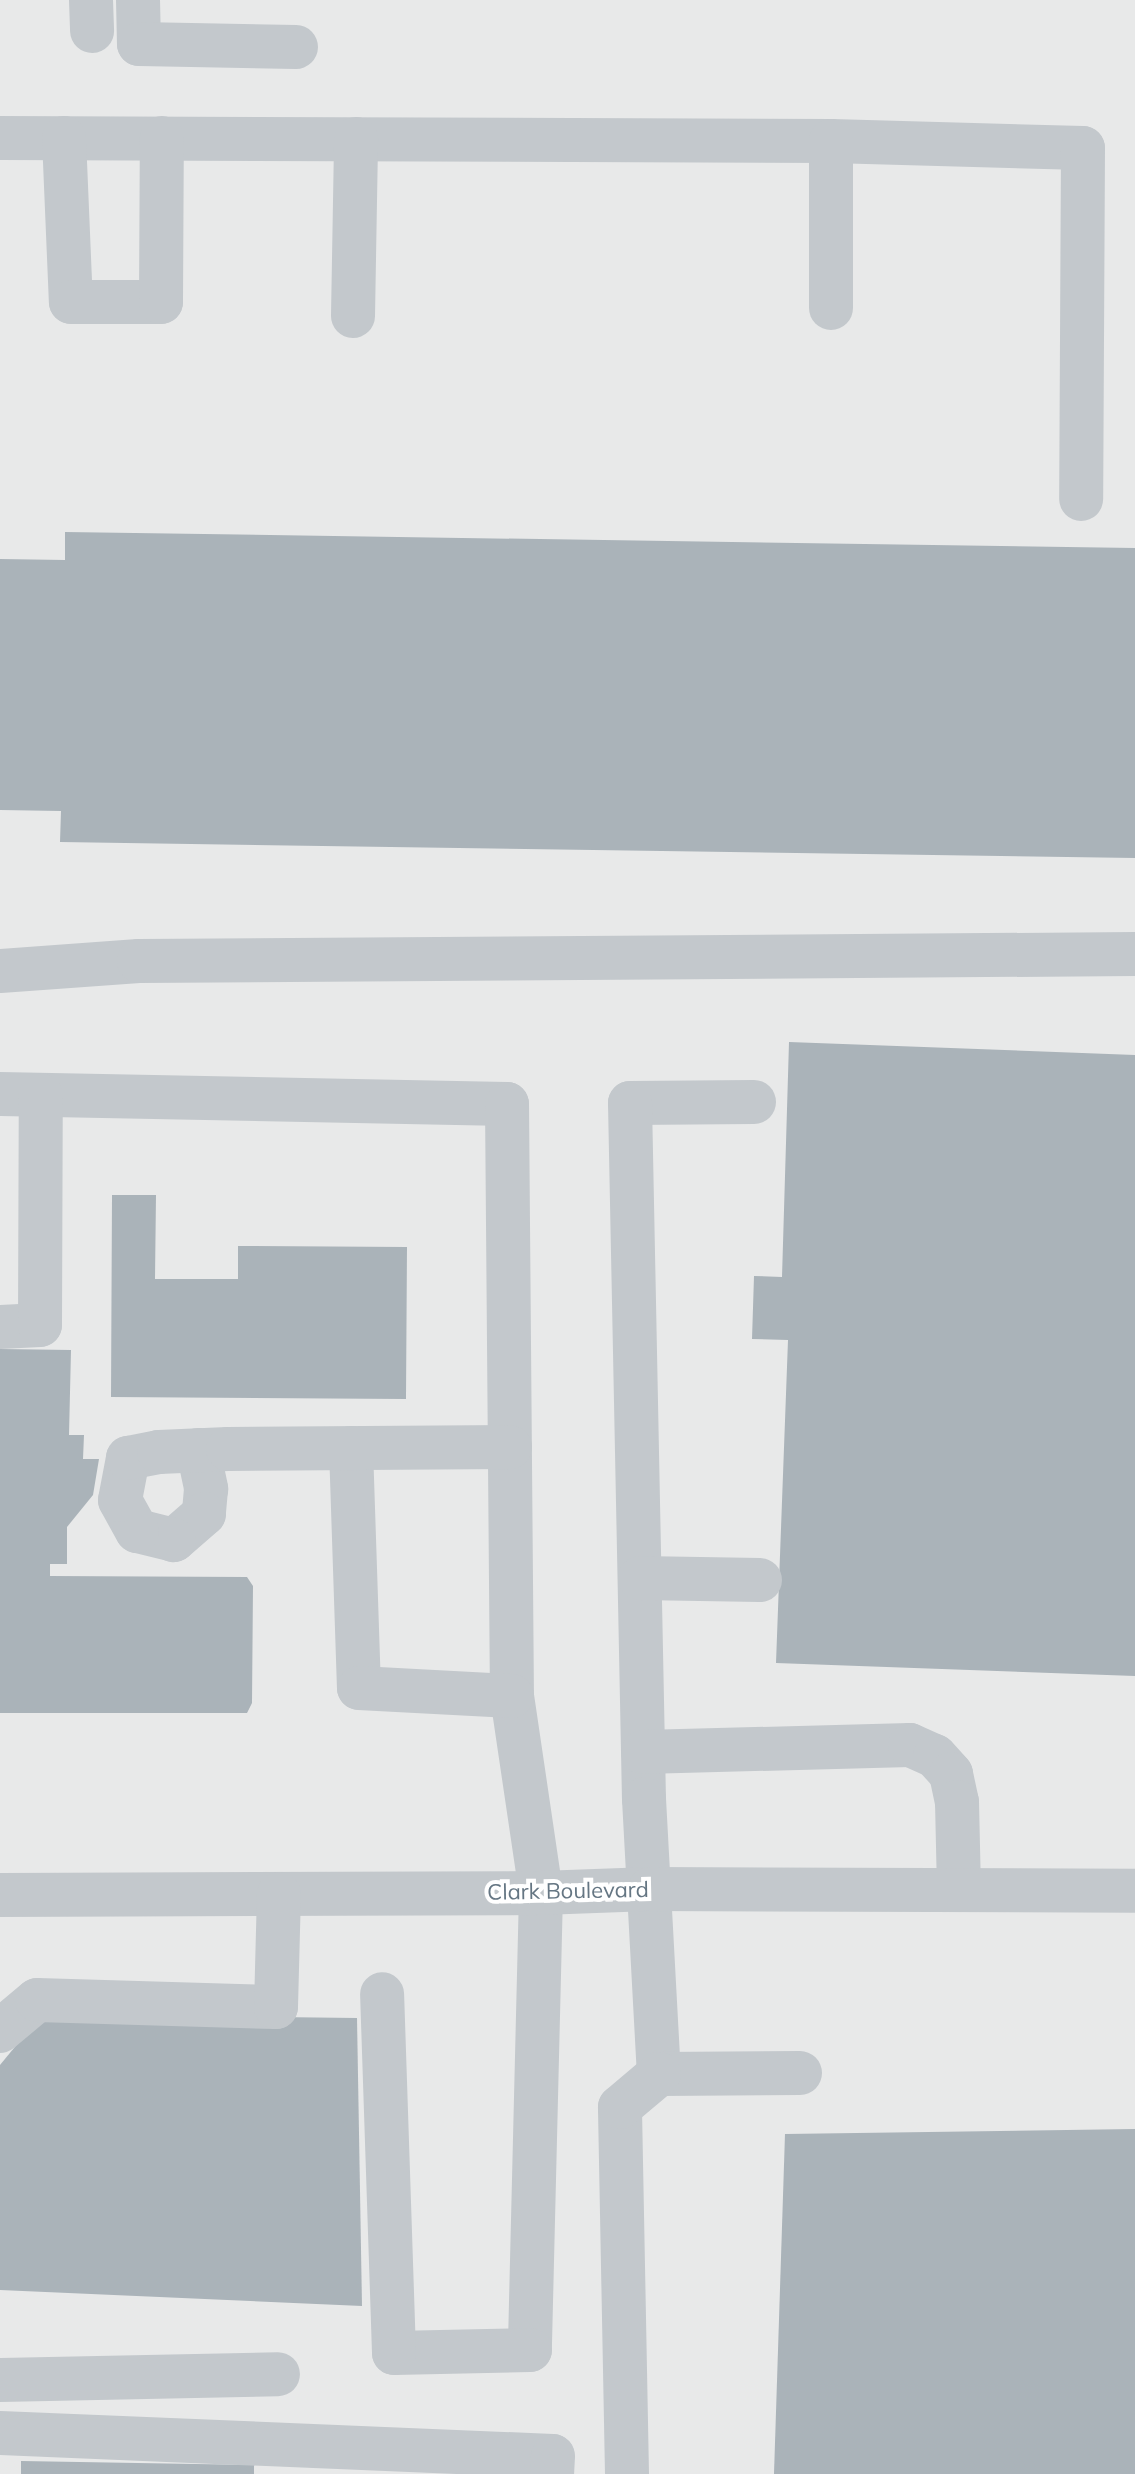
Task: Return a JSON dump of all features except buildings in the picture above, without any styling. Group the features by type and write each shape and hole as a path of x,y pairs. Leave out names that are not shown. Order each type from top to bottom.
{"street":[{"path":"138,0 139,44 296,47"},
{"path":"0,138 831,141 1083,148 1081,499"},
{"path":"64,138 71,302 161,302 162,138"},
{"path":"353,316 356,139"},
{"path":"831,141 831,308"},
{"path":"0,971 139,961 1135,954"},
{"path":"0,1327 40,1325 21,1095 507,1104 512,1696 541,1893 530,2350 394,2353 382,1994"},
{"path":"659,2074 643,1752 630,1103 754,1102"},
{"path":"198,1450 510,1447"},
{"path":"351,1448 359,1688 512,1696"},
{"path":"640,1578 760,1580"},
{"path":"643,1752 910,1745 923,1750 935,1756 951,1774 957,1802 959,1890"},
{"name":"Clark Boulevard","path":"0,1895 541,1893 650,1889 1135,1891"},
{"path":"0,2031 37,2000 276,2007 279,1894"},
{"path":"627,2474 620,2107 659,2074 800,2073"},
{"path":"0,2380 278,2374"},
{"path":"0,2433 553,2456 552,2474"}],"shaded area":[{"path":"0,0 1135,0 1135,2474 0,2474"}]}
